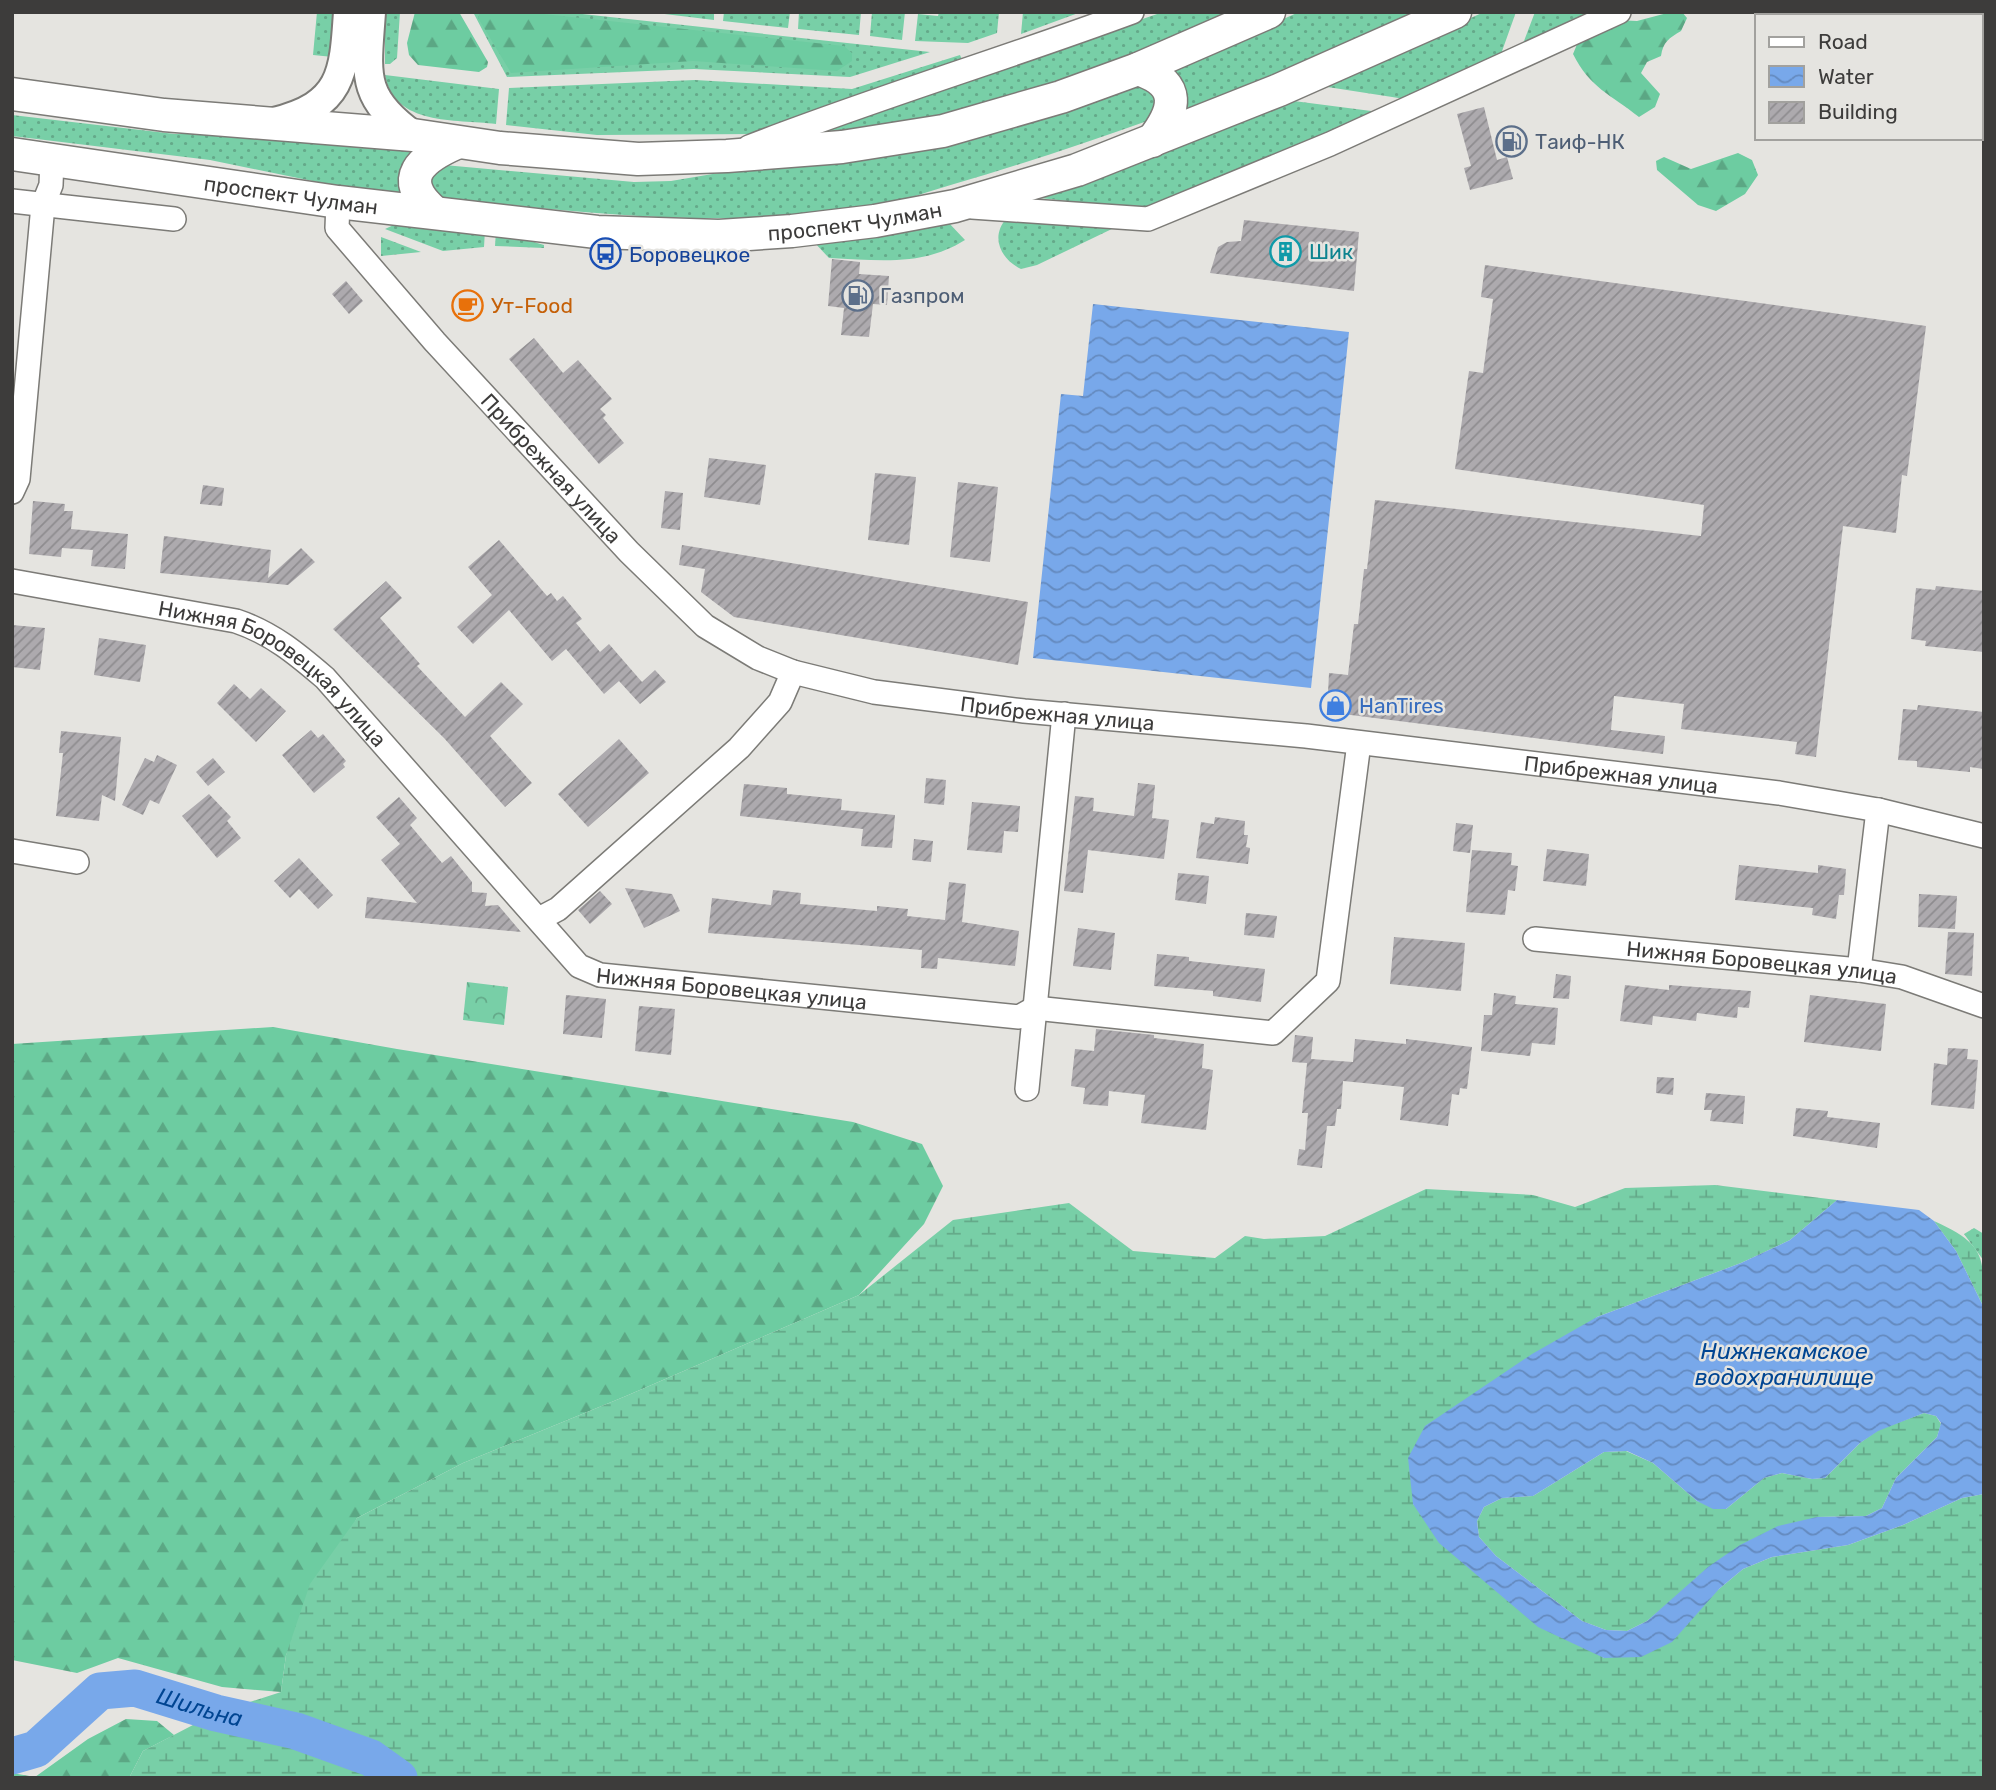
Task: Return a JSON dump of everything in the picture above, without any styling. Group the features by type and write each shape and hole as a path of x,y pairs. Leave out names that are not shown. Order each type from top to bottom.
{"main road":[{"path":"12,93 164,115 413,135 456,143 638,159 727,156 842,147 943,131 1061,97 1138,69 1269,12"},
{"name":"проспект Чулман","path":"12,154 338,202 597,232 707,236 861,223 955,206 1077,170 1152,141 1455,12"},
{"path":"1138,69 1159,79 1170,98 1171,112 1152,141"},
{"path":"433,211 422,201 416,190 417,169 425,159 456,143"}],"street":[{"path":"348,12 356,65 374,99 388,117 413,135"},
{"path":"264,124 300,115 316,107 330,93 356,65 371,12"},
{"path":"727,156 828,117 1011,57 1132,12"},
{"path":"955,206 1148,219 1330,144 1619,12"},
{"path":"12,77 70,101"},
{"path":"12,492 18,479 43,205 51,185 52,159"},
{"path":"12,201 174,219"},
{"name":"Прибрежная улица","path":"338,202 337,229 435,342 629,552 705,626 758,658 793,672 874,692 1064,715 1359,743 1779,793 1878,810 1984,836"},
{"name":"Нижняя Боровецкая улица","path":"12,581 236,621 260,629 289,648 325,678 579,966 600,975 1019,1017 1035,1008 1273,1033 1328,981 1359,743"},
{"path":"539,919 558,909 739,748 780,702 793,672"},
{"path":"1027,1089 1064,715"},
{"path":"1858,970 1878,810"},
{"path":"12,851 76,862"},
{"name":"Нижняя Боровецкая улица","path":"1535,939 1858,970 1902,977 1984,1006"}],"green space":[{"path":"317,12 336,12 333,57 313,55"},
{"path":"385,12 400,12 397,58 390,64 385,64"},
{"path":"415,12 459,12 488,62 487,67 479,72 418,65 409,55 407,43"},
{"path":"473,12 564,12 930,52 850,77 694,69 507,77"},
{"path":"480,12 525,12 844,46 852,53 852,61 837,71 693,61 511,73 478,18"},
{"path":"648,12 714,12 714,20"},
{"path":"724,12 790,12 788,28 723,21"},
{"path":"799,12 861,12 859,35 798,29"},
{"path":"872,12 905,12 902,40 870,36"},
{"path":"939,12 999,12 997,33 968,43 915,41 918,14 938,16"},
{"path":"1023,12 1081,12 1021,34"},
{"path":"1163,12 1241,12 1170,43 975,111 802,139 832,125"},
{"path":"1299,12 1429,12 1186,115 1186,102 1169,70"},
{"path":"1484,12 1516,12 1501,54 1405,99 1321,86"},
{"path":"1535,12 1604,12 1521,49"},
{"path":"1671,12 1682,12 1687,18 1681,31 1665,44 1661,56 1647,62 1641,73 1660,94 1655,107 1639,117 1594,83 1573,54 1578,42 1616,20 1637,21"},
{"path":"960,55 963,62 822,107 757,134 597,135 506,125 509,88 695,80 852,89"},
{"path":"385,75 499,89 496,124 445,120 413,112 391,92"},
{"path":"1131,85 1149,87 1158,104 1150,120 1028,161 882,204 773,217 663,217 444,198 430,188 431,172 444,165 634,182 671,181 748,168"},
{"path":"1286,100 1379,112 1161,206 1141,209 1040,198"},
{"path":"12,115 175,134 255,134 416,150 404,196 342,187 210,160 12,136"},
{"path":"1738,153 1752,160 1758,175 1745,194 1716,211 1698,205 1657,170 1656,161 1664,157 1691,169"},
{"path":"1007,218 1116,227 1037,265 1021,269 1003,253 998,239"},
{"path":"947,221 965,240 949,249 916,258 829,258 813,241"},
{"path":"398,223 485,230 484,247 443,251 385,229"},
{"path":"496,231 544,245 544,248 495,246"},
{"path":"381,237 421,252 381,256"},
{"path":"467,982 508,987 504,1025 463,1020"},
{"path":"273,1027 853,1122 922,1144 943,1186 924,1224 859,1295 463,1463 357,1518 286,1655 281,1692 222,1687 118,1658 77,1673 12,1660 12,1044"},
{"path":"1715,1185 1837,1200 1790,1240 1741,1263 1597,1317 1413,1504 1604,1658 1719,1589 1743,1569 1772,1557 1848,1545 1903,1525 1962,1498 1984,1494 1984,1778 129,1778 143,1751 216,1713 281,1692 286,1655 310,1584 357,1518 463,1463 859,1295 953,1220 1069,1203 1133,1251 1215,1258 1245,1236 1264,1239 1325,1236 1426,1189 1533,1195 1575,1207 1625,1188"},
{"path":"1934,1221 1963,1237 1978,1254 1982,1264 1984,1308 1956,1251"},
{"path":"1974,1228 1984,1234 1984,1261 1964,1234"},
{"path":"1924,1413 1936,1416 1941,1424 1937,1437 1896,1478 1882,1508 1866,1516 1817,1517 1671,1601 1647,1621 1627,1631 1606,1630 1582,1621 1496,1556 1479,1537 1477,1521 1484,1507 1502,1498 1533,1496 1604,1452 1626,1451 1653,1463 1697,1501 1726,1509 1764,1478 1782,1473 1812,1479 1825,1478 1860,1443 1878,1430"},
{"path":"126,1719 157,1721 174,1735 143,1751 129,1778 12,1778 12,1773 35,1777 88,1739"}],"water":[{"path":"1093,304 1349,332 1311,688 1033,658 1061,394 1083,396"},
{"name":"Нижнекамское водохранилище","path":"1837,1200 1919,1210 1934,1221 1956,1251 1984,1308 1984,1494 1962,1498 1903,1525 1848,1545 1772,1557 1743,1569 1719,1589 1672,1642 1641,1657 1604,1658 1538,1627 1439,1543 1413,1504 1408,1458 1425,1426 1532,1354 1597,1317 1741,1263 1790,1240","holes":["1924,1413 1936,1416 1941,1423 1937,1437 1896,1478 1882,1508 1866,1516 1817,1517 1778,1526 1740,1545 1708,1567 1647,1621 1627,1631 1606,1630 1582,1621 1496,1556 1479,1537 1477,1521 1484,1507 1502,1498 1533,1496 1604,1452 1627,1451 1653,1463 1697,1501 1713,1509 1726,1509 1764,1478 1782,1473 1812,1479 1825,1478 1860,1443 1878,1431"]}],"building":[{"path":"1484,107 1497,160 1507,157 1513,179 1470,190 1464,168 1471,166 1457,114"},
{"name":"Шик","path":"1244,220 1359,232 1354,291 1210,273 1218,247 1227,242 1241,241"},
{"path":"832,259 860,262 859,274 889,276 887,305 873,304 869,337 841,335 844,308 828,306"},
{"path":"1485,265 1926,326 1907,476 1902,475 1896,533 1843,526 1816,757 1795,754 1797,742 1681,729 1684,704 1614,696 1611,730 1665,736 1663,754 1327,712 1329,673 1348,675 1354,624 1358,624 1364,569 1367,569 1375,500 1701,536 1704,505 1455,469 1469,371 1483,373 1493,299 1481,297"},
{"path":"346,281 363,301 349,314 332,294"},
{"path":"534,338 563,373 578,360 612,399 600,409 606,415 603,418 624,443 599,464 509,359"},
{"path":"709,458 766,465 760,505 704,497"},
{"path":"875,473 916,477 909,545 868,540"},
{"path":"958,482 998,487 990,562 950,557"},
{"path":"203,485 224,488 222,506 200,504"},
{"path":"665,491 683,493 680,530 661,528"},
{"path":"33,501 65,504 64,511 73,511 71,529 128,534 125,569 91,566 93,550 62,548 61,557 29,554"},
{"path":"164,536 271,550 268,578 301,548 315,562 288,585 160,573"},
{"path":"499,540 547,596 551,593 557,601 563,596 582,619 576,623 600,652 609,644 642,682 655,670 666,682 640,704 619,681 604,694 566,649 552,661 509,610 473,644 457,627 492,595 468,567"},
{"path":"682,545 1028,602 1018,665 734,617 701,592 705,569 679,565"},
{"path":"386,581 402,598 380,618 420,664 417,666 465,717 501,682 523,704 490,736 532,783 505,807 444,738 333,629"},
{"path":"1936,586 1984,591 1984,652 1925,646 1926,641 1911,639 1916,588 1935,590"},
{"path":"12,625 45,628 40,670 12,667"},
{"path":"99,638 146,645 140,682 94,675"},
{"path":"234,684 250,699 261,688 286,711 256,742 217,703"},
{"path":"1918,705 1984,712 1984,769 1970,767 1970,772 1917,767 1917,761 1898,760 1903,709 1917,710"},
{"path":"311,730 318,738 323,734 346,761 343,764 345,767 314,793 282,755"},
{"path":"61,731 121,737 115,801 102,795 99,821 56,816 63,753 59,753"},
{"path":"619,739 649,773 588,827 558,794"},
{"path":"157,755 177,765 159,804 150,800 143,815 122,805 145,758 154,762"},
{"path":"213,758 225,772 208,786 196,772"},
{"path":"926,778 946,780 944,805 924,803"},
{"path":"1138,783 1155,785 1152,818 1169,820 1164,859 1088,850 1083,893 1064,891 1075,796 1094,798 1093,811 1134,816"},
{"path":"744,784 787,788 787,794 842,799 841,810 895,815 892,848 861,846 863,829 740,816"},
{"path":"209,794 231,817 227,821 241,838 217,858 182,816"},
{"path":"399,797 417,818 410,825 442,863 451,856 472,882 472,892 487,893 485,906 498,905 521,932 365,918 367,897 417,903 381,860 400,844 376,817"},
{"path":"972,802 1020,806 1018,832 1004,831 1002,853 967,850"},
{"path":"1215,817 1245,821 1244,835 1248,835 1246,847 1250,848 1248,864 1196,858 1201,822 1214,824"},
{"path":"1456,823 1473,825 1470,853 1453,851"},
{"path":"914,839 933,841 931,862 912,860"},
{"path":"1547,849 1589,854 1586,886 1543,881"},
{"path":"1472,850 1512,853 1511,865 1518,866 1515,891 1508,890 1505,915 1466,912"},
{"path":"299,858 333,895 318,909 299,889 290,898 274,881"},
{"path":"1739,865 1818,873 1818,865 1846,869 1844,895 1839,895 1836,919 1812,915 1813,908 1735,900"},
{"path":"1178,873 1209,876 1206,904 1175,900"},
{"path":"949,882 966,884 962,922 1019,931 1015,966 938,958 937,969 921,968 922,950 708,933 712,898 771,905 773,890 801,893 800,904 877,911 877,906 908,909 907,916 945,920"},
{"path":"625,888 672,894 680,911 644,928"},
{"path":"600,891 612,904 590,924 578,910"},
{"path":"1919,894 1957,896 1955,929 1918,927"},
{"path":"1246,913 1277,916 1274,938 1244,935"},
{"path":"1078,928 1115,933 1111,970 1073,966"},
{"path":"1948,932 1974,933 1972,976 1945,974"},
{"path":"1394,937 1465,943 1461,991 1390,984"},
{"path":"1157,954 1189,957 1189,961 1265,969 1261,1002 1213,996 1213,991 1154,986"},
{"path":"1556,974 1571,976 1569,999 1553,998"},
{"path":"1625,985 1669,990 1669,985 1751,991 1749,1008 1738,1007 1737,1018 1697,1013 1696,1021 1653,1016 1652,1025 1620,1021"},
{"path":"1494,993 1516,996 1515,1004 1558,1008 1555,1045 1532,1043 1530,1056 1481,1051 1484,1015 1492,1015"},
{"path":"566,995 606,999 602,1038 563,1034"},
{"path":"1810,995 1886,1004 1881,1051 1804,1042"},
{"path":"639,1006 675,1009 671,1055 635,1051"},
{"path":"1096,1029 1204,1044 1202,1068 1213,1070 1206,1130 1141,1123 1145,1095 1109,1091 1108,1106 1083,1104 1085,1088 1071,1086 1075,1049 1094,1051"},
{"path":"1295,1035 1313,1037 1311,1059 1353,1062 1355,1039 1406,1044 1406,1039 1472,1047 1467,1089 1460,1088 1459,1095 1452,1094 1448,1126 1400,1120 1404,1087 1343,1081 1341,1109 1337,1109 1335,1126 1327,1126 1322,1168 1297,1165 1299,1149 1305,1150 1308,1113 1302,1113 1307,1063 1292,1062"},
{"path":"1948,1048 1968,1049 1967,1059 1978,1060 1974,1109 1931,1105 1934,1063 1947,1065"},
{"path":"1657,1077 1674,1078 1673,1095 1656,1093"},
{"path":"1706,1093 1745,1096 1743,1124 1710,1121 1712,1110 1704,1110"},
{"path":"1796,1108 1828,1111 1827,1117 1880,1123 1877,1148 1793,1136"}],"waterway":[{"name":"Шильна","path":"12,1756 36,1749 100,1691 135,1688 216,1713 296,1731 371,1758 399,1778"}],"place":[{"name":"Таиф-НК","path":"1512,141"},
{"name":"Шик","path":"1286,251"},
{"name":"Боровецкое","path":"606,254"},
{"name":"Газпром","path":"857,295"},
{"name":"Ут-Food","path":"468,305"},
{"name":"HanTires","path":"1336,705"}]}
